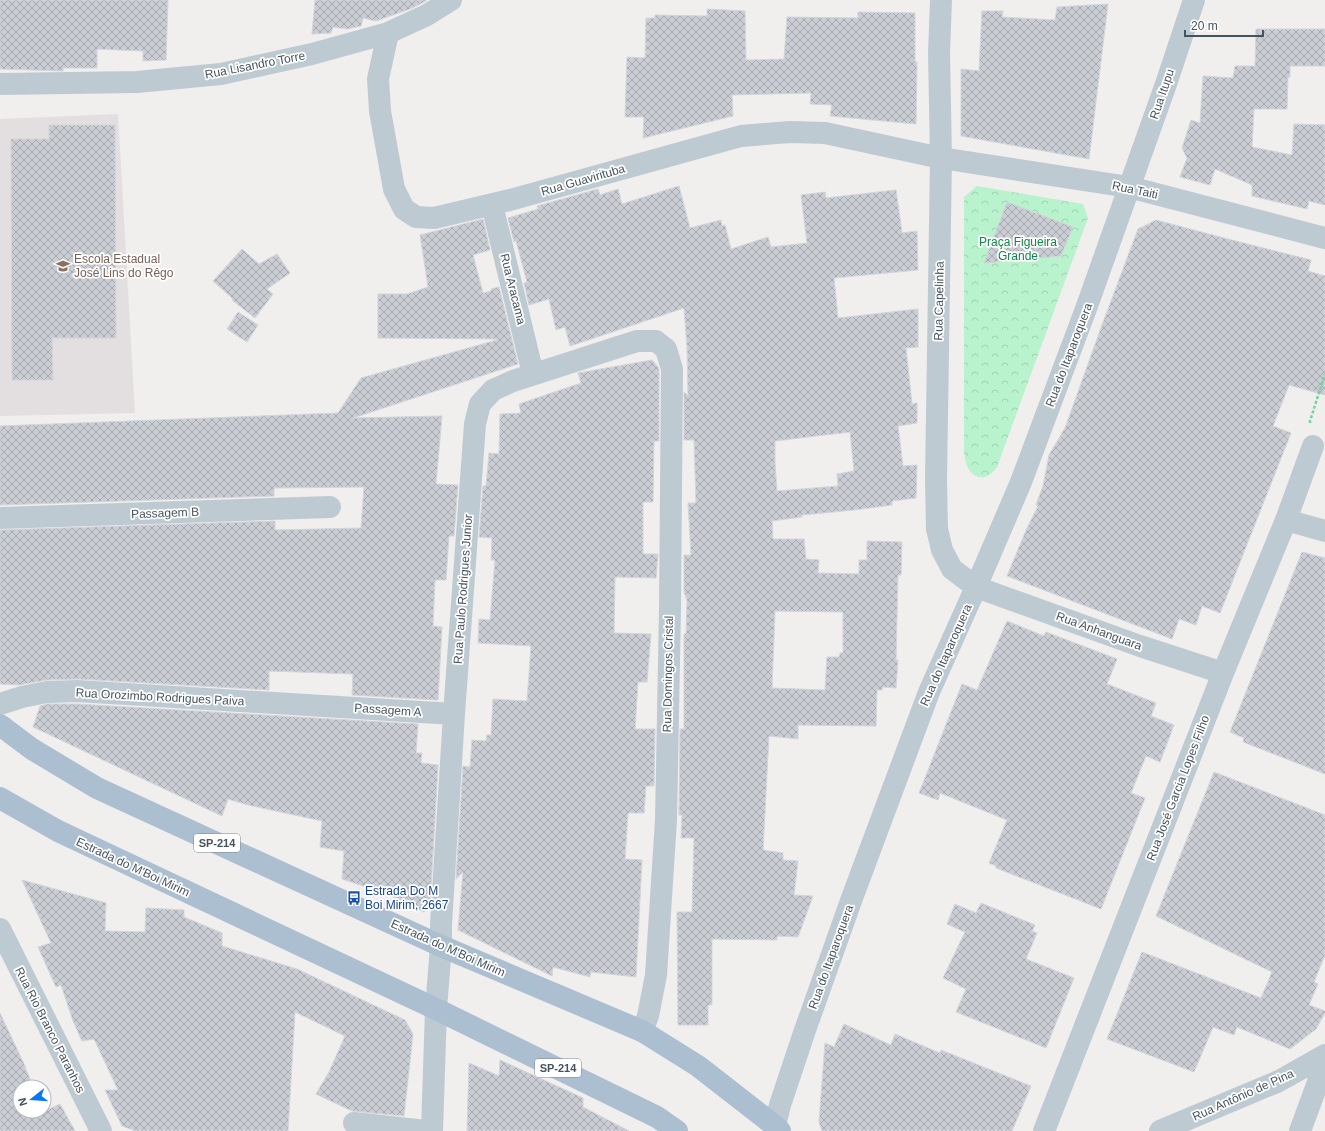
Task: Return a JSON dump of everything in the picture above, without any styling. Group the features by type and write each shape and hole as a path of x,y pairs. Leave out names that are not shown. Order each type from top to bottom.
{"main road":[{"name":"Estrada do M'Boi Mirim","path":"0,725 32,749 97,788 441,946 642,1031 698,1066 777,1128"},
{"name":"Estrada do M'Boi Mirim","path":"0,798 58,831 436,1009 656,1124 677,1131"}],"street":[{"name":"Rua Lisandro Torre","path":"0,84 137,82 221,74 312,54 388,33 427,15 451,0"},
{"name":"Rua Capelinha","path":"940,0 939,53 941,158 936,480 937,529 942,550 952,569 976,587"},
{"name":"Rua Itupu","path":"1129,187 1194,0"},
{"name":"Rua Guavirituba","path":"388,33 378,79 380,111 394,189 404,210 416,217 434,218 492,204 741,136 790,132 825,133 941,158"},
{"name":"Rua Taiti","path":"941,158 1129,187 1325,238"},
{"name":"Rua do Itaparoquera","path":"777,1128 780,1105 804,1033 928,692 976,587 1021,482 1087,306 1129,187"},
{"name":"Rua Aracama","path":"492,204 533,374"},
{"name":"Rua Paulo Rodrigues Junior","path":"432,1131 436,1009 454,714 475,424 480,404 493,390 514,381 637,341"},
{"name":"Rua Domingos Cristal","path":"637,341 656,341 666,349 672,368 666,820 656,975 648,1016 642,1031"},
{"name":"Rua José Garcia Lopes Filho","path":"1044,1131 1223,673 1286,520 1314,446"},
{"name":"Passagem B","path":"0,518 330,508"},
{"path":"1286,520 1325,531"},
{"name":"Rua Anhanguara","path":"976,587 1140,646 1223,673"},
{"name":"Rua Orozimbo Rodrigues Paiva","path":"0,704 22,697 47,692 77,691 322,706"},
{"name":"Passagem A","path":"322,706 454,714"},
{"name":"Rua Rio Branco Paranhos","path":"0,929 101,1131"},
{"name":"Rua Antônio de Pina","path":"1160,1131 1279,1081 1325,1055"},
{"path":"1300,1131 1325,1063"},
{"path":"354,1123 426,1131"}],"path":[{"path":"1314,446 1310,421 1325,374"}],"shaded area":[{"name":"Escola Estadual José Lins do Rêgo","path":"118,114 135,413 0,416 0,119"}],"green space":[{"name":"Praça Figueira Grande","path":"977,186 1083,204 1088,218 997,467 991,474 984,477 972,474 966,464 964,452 964,197"}],"building":[{"path":"0,0 168,0 166,60 143,61 143,51 97,49 97,68 63,68 63,71 0,69"},
{"path":"315,0 426,1 410,9 376,21 363,18 361,26 347,29 333,27 331,33 312,34"},
{"path":"1108,4 1089,159 961,136 961,69 979,71 982,11 1003,11 1002,17 1055,20 1057,7"},
{"path":"707,9 745,11 746,60 784,59 787,17 858,18 858,12 915,13 915,62 917,62 916,124 830,116 832,105 810,104 811,93 732,95 733,116 643,138 644,117 625,117 627,57 645,58 646,18 655,18 655,15 707,16"},
{"path":"1256,29 1325,29 1325,66 1290,66 1290,77 1288,77 1287,109 1254,109 1252,147 1292,155 1294,124 1325,125 1325,205 1309,201 1307,209 1252,196 1252,185 1215,169 1210,185 1180,177 1187,158 1182,148 1191,120 1200,123 1203,76 1233,78 1235,66 1255,66"},
{"name":"Escola Estadual José Lins do Rêgo","path":"49,125 115,125 116,338 52,338 53,380 12,380 11,139 49,139"},
{"path":"679,186 690,228 721,220 722,226 725,225 731,249 768,237 771,247 807,243 801,195 825,192 826,198 896,190 902,233 917,231 918,270 834,278 838,318 918,309 918,347 906,348 912,404 917,403 917,423 898,426 903,466 917,465 916,498 892,501 892,505 802,515 802,517 772,521 773,539 804,539 806,559 819,560 818,573 859,574 859,560 867,560 867,541 902,542 901,575 898,575 896,660 898,660 896,688 883,687 882,690 877,690 876,726 798,725 798,739 769,736 763,850 783,853 783,860 798,861 794,895 813,896 798,937 777,936 777,940 712,939 712,1005 708,1005 708,1025 678,1025 677,912 692,912 694,838 681,838 682,815 679,815 680,729 684,729 684,634 686,634 687,600 684,592 684,555 691,555 688,503 696,503 694,440 684,440 684,392 688,396 687,347 684,308 570,346 565,327 556,330 549,299 529,305 524,283 527,282 508,218 538,209 537,206 598,189 600,195 618,189 622,204","holes":["850,432 854,471 837,474 838,486 777,491 775,441","775,611 843,612 843,653 840,653 839,657 827,657 825,690 772,688"]},
{"path":"1007,202 1073,227 1061,256 984,263"},
{"path":"483,219 490,250 473,255 483,293 499,287 518,364 353,418 442,416 436,484 458,485 454,536 449,536 446,580 435,580 433,626 442,627 438,700 352,695 353,674 269,671 269,690 78,679 46,680 19,685 0,684 0,530 275,521 275,530 361,528 364,487 274,488 274,496 0,505 0,426 338,413 361,378 497,340 378,338 378,294 407,294 428,287 420,235"},
{"path":"1156,220 1311,260 1308,271 1325,276 1325,395 1289,385 1273,426 1291,433 1220,613 1202,606 1196,625 1179,619 1172,639 1007,576 1038,506 1036,505 1043,486 1049,455 1065,428 1138,229"},
{"path":"242,249 259,264 277,254 290,273 267,289 273,294 255,318 232,300 233,299 213,281"},
{"path":"238,312 258,325 247,342 227,329"},
{"path":"652,360 658,367 659,371 659,441 654,441 653,502 643,502 643,554 658,554 656,578 615,577 614,633 651,634 647,682 638,682 635,729 655,729 654,786 646,786 644,813 628,813 625,859 642,860 636,977 591,972 590,977 553,967 552,976 458,930 463,872 456,879 463,766 470,767 472,740 486,741 487,735 491,735 493,699 527,701 531,646 478,643 479,619 490,620 495,560 491,560 492,538 479,537 483,486 486,486 489,453 499,454 500,414 521,413 519,404 581,383 578,373"},
{"path":"1302,552 1325,558 1325,774 1243,742 1244,738 1230,732"},
{"path":"1007,621 1044,636 1046,632 1117,659 1107,684 1156,703 1151,716 1174,725 1160,762 1146,756 1131,793 1145,798 1101,909 996,868 996,866 989,863 1007,820 940,793 938,800 919,793 962,684 977,690"},
{"path":"48,704 77,704 418,724 416,753 422,753 421,763 438,765 430,906 424,912 387,894 342,879 344,851 320,847 322,821 248,805 228,799 222,816 33,727 40,706"},
{"path":"1214,772 1325,815 1325,955 1314,982 1318,984 1309,1005 1325,1011 1325,1013 1316,1029 1290,1049 1237,1027 1234,1035 1213,1027 1194,1072 1107,1039 1142,952 1261,998 1272,972 1156,916"},
{"path":"22,880 106,903 105,931 145,932 146,908 184,910 184,917 222,933 222,946 297,969 405,1020 413,1034 404,1116 352,1111 316,1094 329,1072 345,1036 295,1012 288,1131 136,1131 122,1126 105,1090 118,1090 94,1039 82,1041 73,1021 61,985 56,987 38,947 51,943"},
{"path":"981,903 1035,925 1032,931 1037,933 1026,959 1074,978 1046,1048 956,1012 966,989 943,978 965,932 947,924 955,904 976,913"},
{"path":"0,1013 30,1079 12,1079 12,1119 52,1119 52,1108 60,1104 75,1131 0,1131"},
{"path":"844,1024 891,1045 895,1034 940,1053 941,1050 1031,1086 1012,1131 822,1131 819,1122 825,1043 834,1047"},
{"path":"500,1060 583,1098 583,1107 629,1131 467,1131 469,1063 499,1076"}],"place":[{"name":"Escola Estadual José Lins do Rêgo","path":"63,266"},
{"name":"Estrada Do M Boi Mirim, 2667","path":"354,898"}]}
